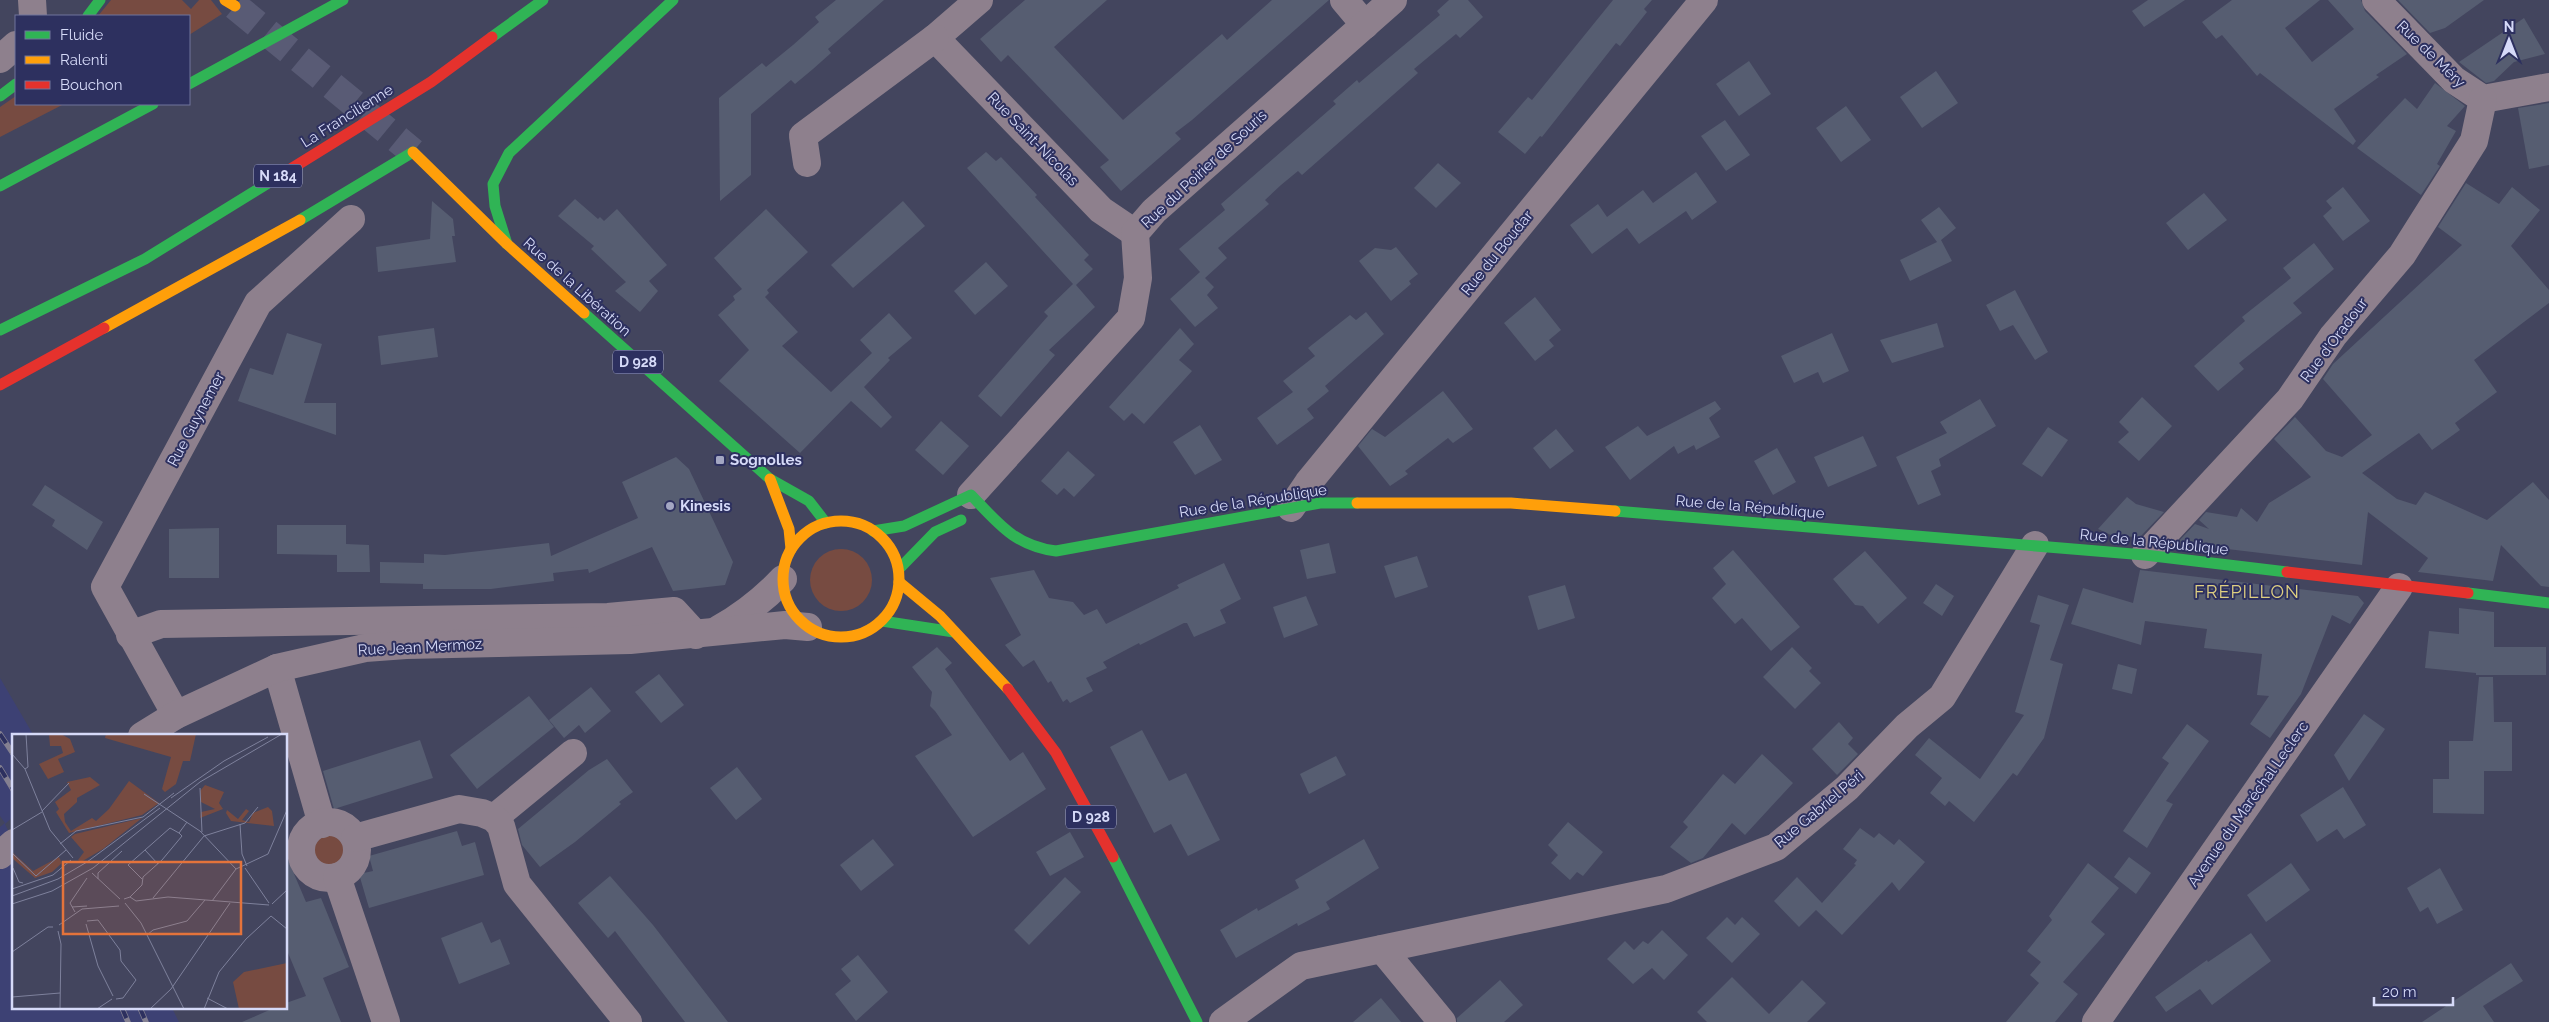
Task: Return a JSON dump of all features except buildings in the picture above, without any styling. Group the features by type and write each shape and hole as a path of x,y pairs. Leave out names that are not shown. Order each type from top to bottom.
{"main road":[{"path":"89,15 100,0"},
{"path":"190,83 343,0"},
{"name":"La Francilienne","path":"0,330 145,259 431,82 543,0"},
{"path":"507,244 495,206 492,184 509,153 672,0"},
{"path":"0,96 15,85"},
{"path":"0,186 151,105"},
{"name":"Rue de la Libération","path":"0,385 280,232 413,152 507,244 770,479 799,492 818,509 826,523"},
{"name":"Rue de la Libération","path":"770,479 789,528 791,549"},
{"name":"Rue de la République","path":"975,508 1026,545 1041,550 1056,551 1320,503 1511,503 2145,555 2399,587 2549,603"},
{"name":"Rue du Poirier de Souris","path":"873,531 904,526 975,508"},
{"name":"Rue du Poirier de Souris","path":"898,569 935,532 975,508"},
{"path":"850,522 873,531 889,548 898,569 899,582 891,610 882,621 865,632 846,637 826,636 808,627 794,614 786,598 783,579 785,564 791,549 812,528 826,523 850,522"},
{"path":"899,582 940,616 954,632"},
{"path":"882,621 954,632"},
{"name":"D 928","path":"954,632 1002,681 1056,753 1123,875 1197,1022"}],"street":[{"path":"32,0 33,15"},
{"path":"807,163 803,136 935,38 979,0"},
{"path":"1344,0 1365,25"},
{"name":"Rue du Poirier de Souris","path":"975,508 1131,318 1138,278 1135,233 1154,211 1393,0"},
{"name":"Rue du Boudar","path":"1291,508 1314,476 1704,0"},
{"name":"Rue de Méry","path":"2376,0 2454,80 2483,99"},
{"name":"Rue Saint-Nicolas","path":"935,38 1101,210 1135,233"},
{"path":"0,59 15,46"},
{"path":"2483,99 2549,87"},
{"name":"Rue d'Oradour","path":"2145,555 2290,399 2333,336 2402,255 2474,141 2483,99"},
{"name":"Rue Guynemer","path":"133,640 105,587 258,303 350,219"},
{"name":"Rue Gabriel Péri","path":"1223,1022 1301,966 1666,889 1776,847 1847,788 1907,726 1942,697 2035,545"},
{"name":"Rue Jean Mermoz","path":"705,634 744,615 763,600 783,579"},
{"name":"Avenue du Maréchal Leclerc","path":"2096,1022 2399,587"},
{"name":"Rue Jean Mermoz","path":"133,640 161,624 608,617 674,611 705,634"},
{"name":"Rue Jean Mermoz","path":"176,715 277,668 366,648 406,645 630,640 705,634 785,624 808,627"},
{"path":"133,640 176,715 145,734"},
{"path":"277,668 322,824"},
{"path":"494,818 573,753"},
{"path":"355,838 458,809 482,813 494,818 501,826 517,884 628,1022"},
{"path":"322,824 338,824 355,838 356,857 346,873 337,877 321,877 308,868 295,865 302,843 313,828 322,824"},
{"path":"0,855 12,845"},
{"path":"337,877 386,1022"},
{"path":"1382,949 1442,1022"}],"shaded area":[{"path":"111,0 182,0 191,9 199,0 211,0 222,14 190,34 190,15 99,15"},
{"path":"15,97 15,105 62,105 0,137 0,107"},
{"path":"835,549 847,549 863,558 870,568 872,580 870,592 863,602 847,611 835,611 824,606 815,597 810,586 810,574 815,563 824,554"},
{"path":"0,678 33,734 12,734 12,818 5,824 12,839 12,1010 173,1010 179,1022 0,1022 0,827 5,823 0,816"},
{"path":"330,835 341,840 346,851 341,862 330,867 319,862 314,851 319,840"}],"tunnel":[{"path":"235,6 413,152"}],"railway":[{"path":"0,734 12,752"},
{"path":"0,768 12,788"},
{"path":"123,1010 128,1022"},
{"path":"141,1010 146,1022"}],"traffic: fast":[{"path":"89,15 100,0"},
{"path":"190,83 343,0"},
{"path":"492,37 543,0"},
{"path":"507,244 495,206 493,184 509,153 673,0"},
{"path":"0,96 15,85"},
{"path":"0,186 151,105"},
{"path":"300,220 413,152"},
{"path":"0,330 145,259 273,180"},
{"path":"584,313 770,479 809,501 826,523"},
{"path":"873,531 904,526 971,495 1008,532 1029,544 1056,551 1320,503 1357,503"},
{"path":"1615,511 2145,555 2287,572"},
{"path":"899,569 935,532 961,520"},
{"path":"2468,593 2549,603"},
{"path":"882,621 954,632"},
{"path":"1113,857 1197,1022"}],"traffic: slow":[{"path":"225,0 235,6"},
{"path":"413,152 507,244 584,313"},
{"path":"104,328 300,220"},
{"path":"770,479 789,529 791,549"},
{"path":"1357,503 1511,503 1615,511"},
{"path":"841,521 863,526 882,538 894,557 899,579 894,601 882,620 863,632 841,637 819,632 800,620 788,601 783,579 788,557 800,538 819,526 841,521"},
{"path":"899,582 940,616 1008,689"}],"traffic: jam":[{"path":"273,180 431,82 492,37"},
{"path":"0,385 104,328"},
{"path":"2287,572 2468,593"},
{"path":"1008,689 1056,753 1113,857"}],"place":[{"name":"Sognolles","path":"720,460"},
{"name":"Kinesis","path":"670,506"}],"district":[{"name":"FRÉPILLON","path":"2247,592"}]}
